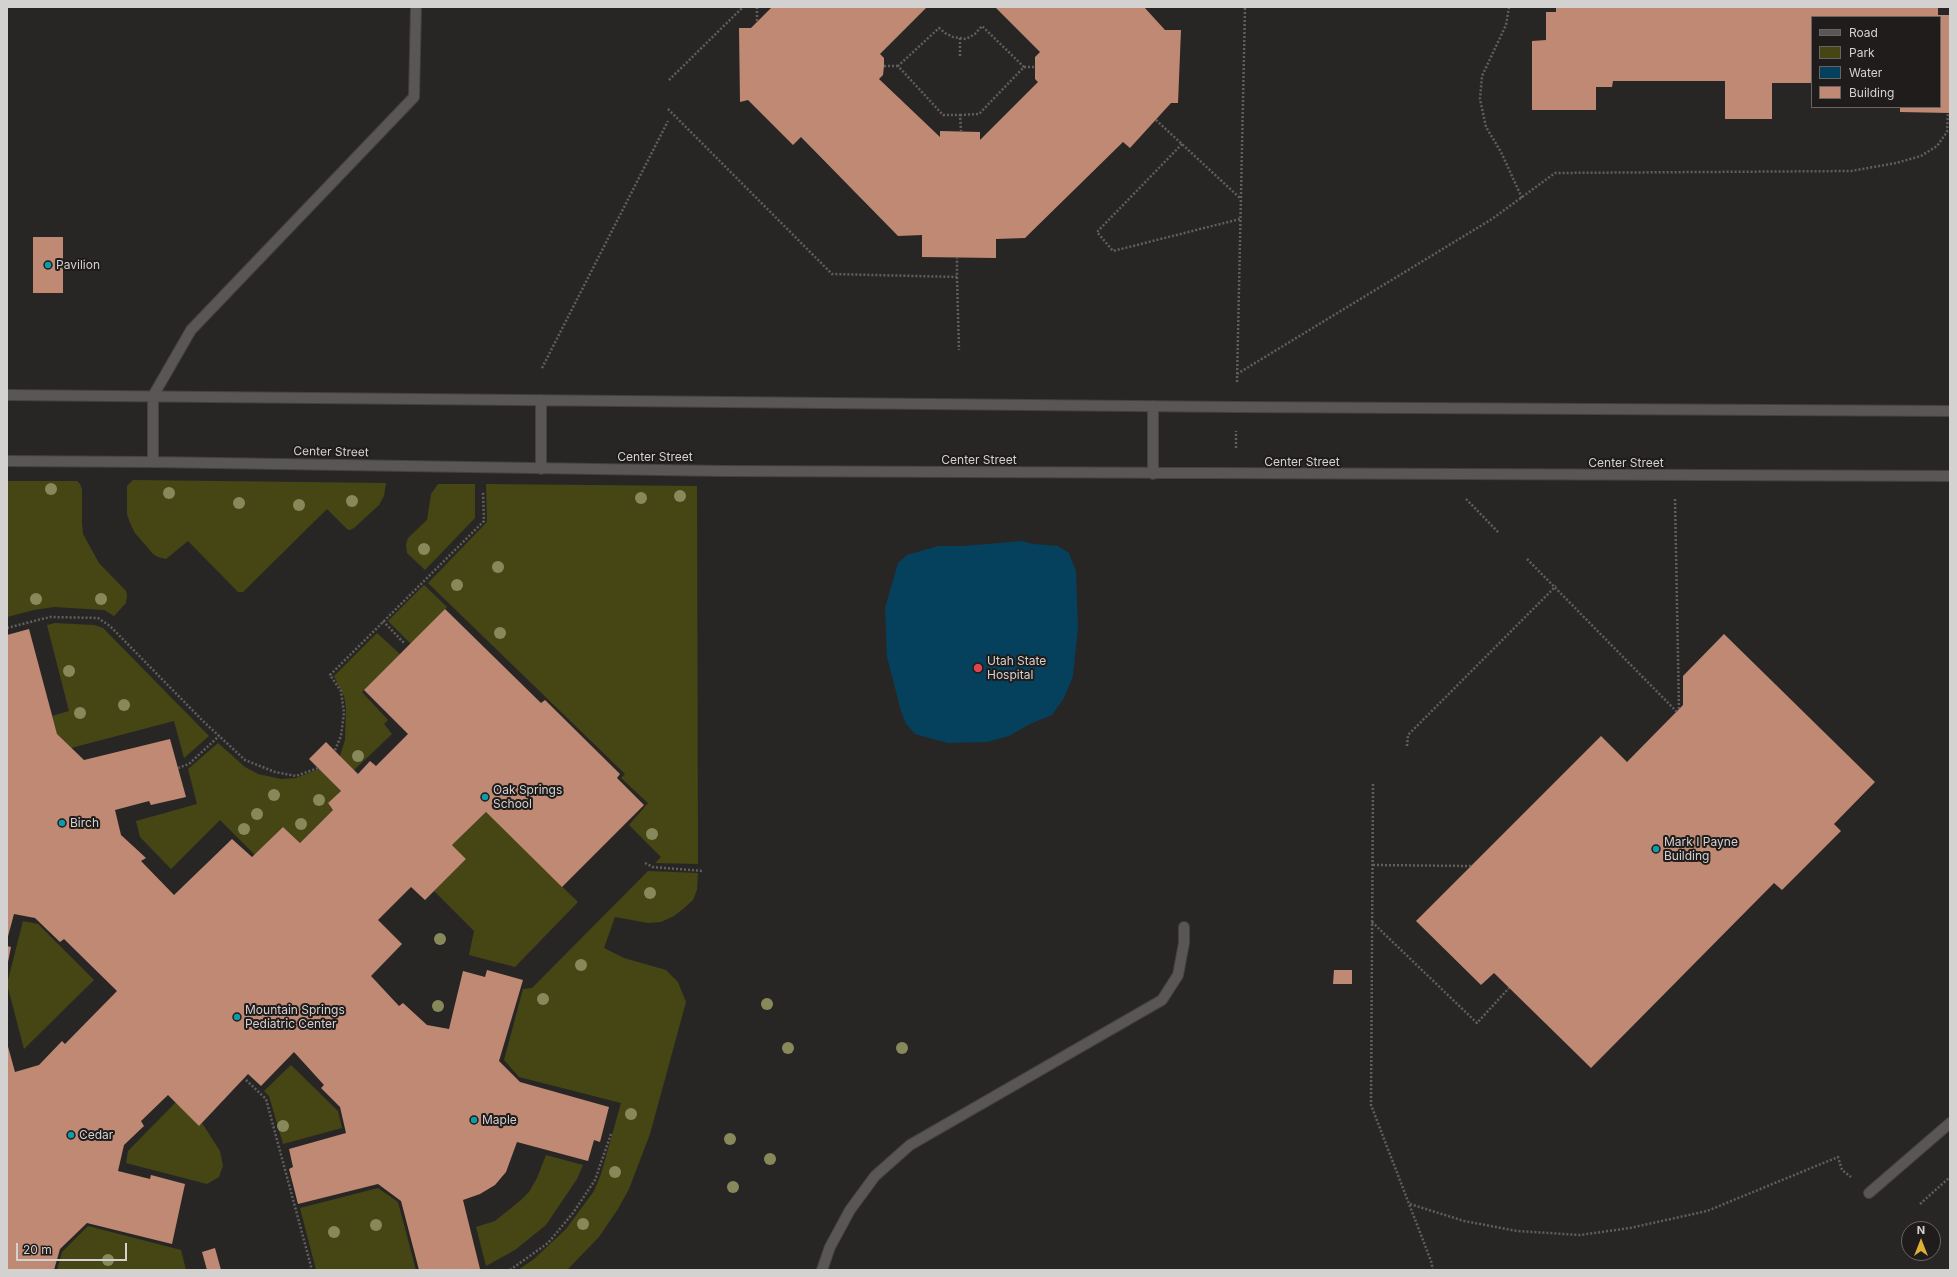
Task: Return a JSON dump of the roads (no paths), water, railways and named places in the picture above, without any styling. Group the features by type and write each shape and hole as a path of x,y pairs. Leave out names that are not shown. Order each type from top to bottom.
{"street":[{"path":"153,462 153,396 191,330 414,97 416,7"},
{"path":"7,395 1236,408 1950,411"},
{"path":"541,400 541,469"},
{"path":"1153,406 1154,474"},
{"name":"Center Street","path":"7,461 541,469 1235,475 1950,476"},
{"path":"822,1270 830,1247 850,1210 875,1176 910,1145 1162,1000 1178,975 1184,943 1184,927"},
{"path":"1869,1193 1950,1123"}],"water":[{"path":"1022,541 1033,544 1058,546 1069,553 1076,571 1078,628 1073,676 1064,698 1052,715 1030,724 1009,736 987,742 948,743 915,734 906,724 901,711 887,657 885,608 898,563 907,555 938,546 963,546"}],"place":[{"name":"Pavilion","path":"48,265"},
{"name":"Utah State Hospital","path":"978,668"},
{"name":"Oak Springs School","path":"485,797"},
{"name":"Birch","path":"62,823"},
{"name":"Mark I Payne Building","path":"1656,849"},
{"name":"Mountain Springs Pediatric Center","path":"237,1017"},
{"name":"Maple","path":"474,1120"},
{"name":"Cedar","path":"71,1135"}]}
